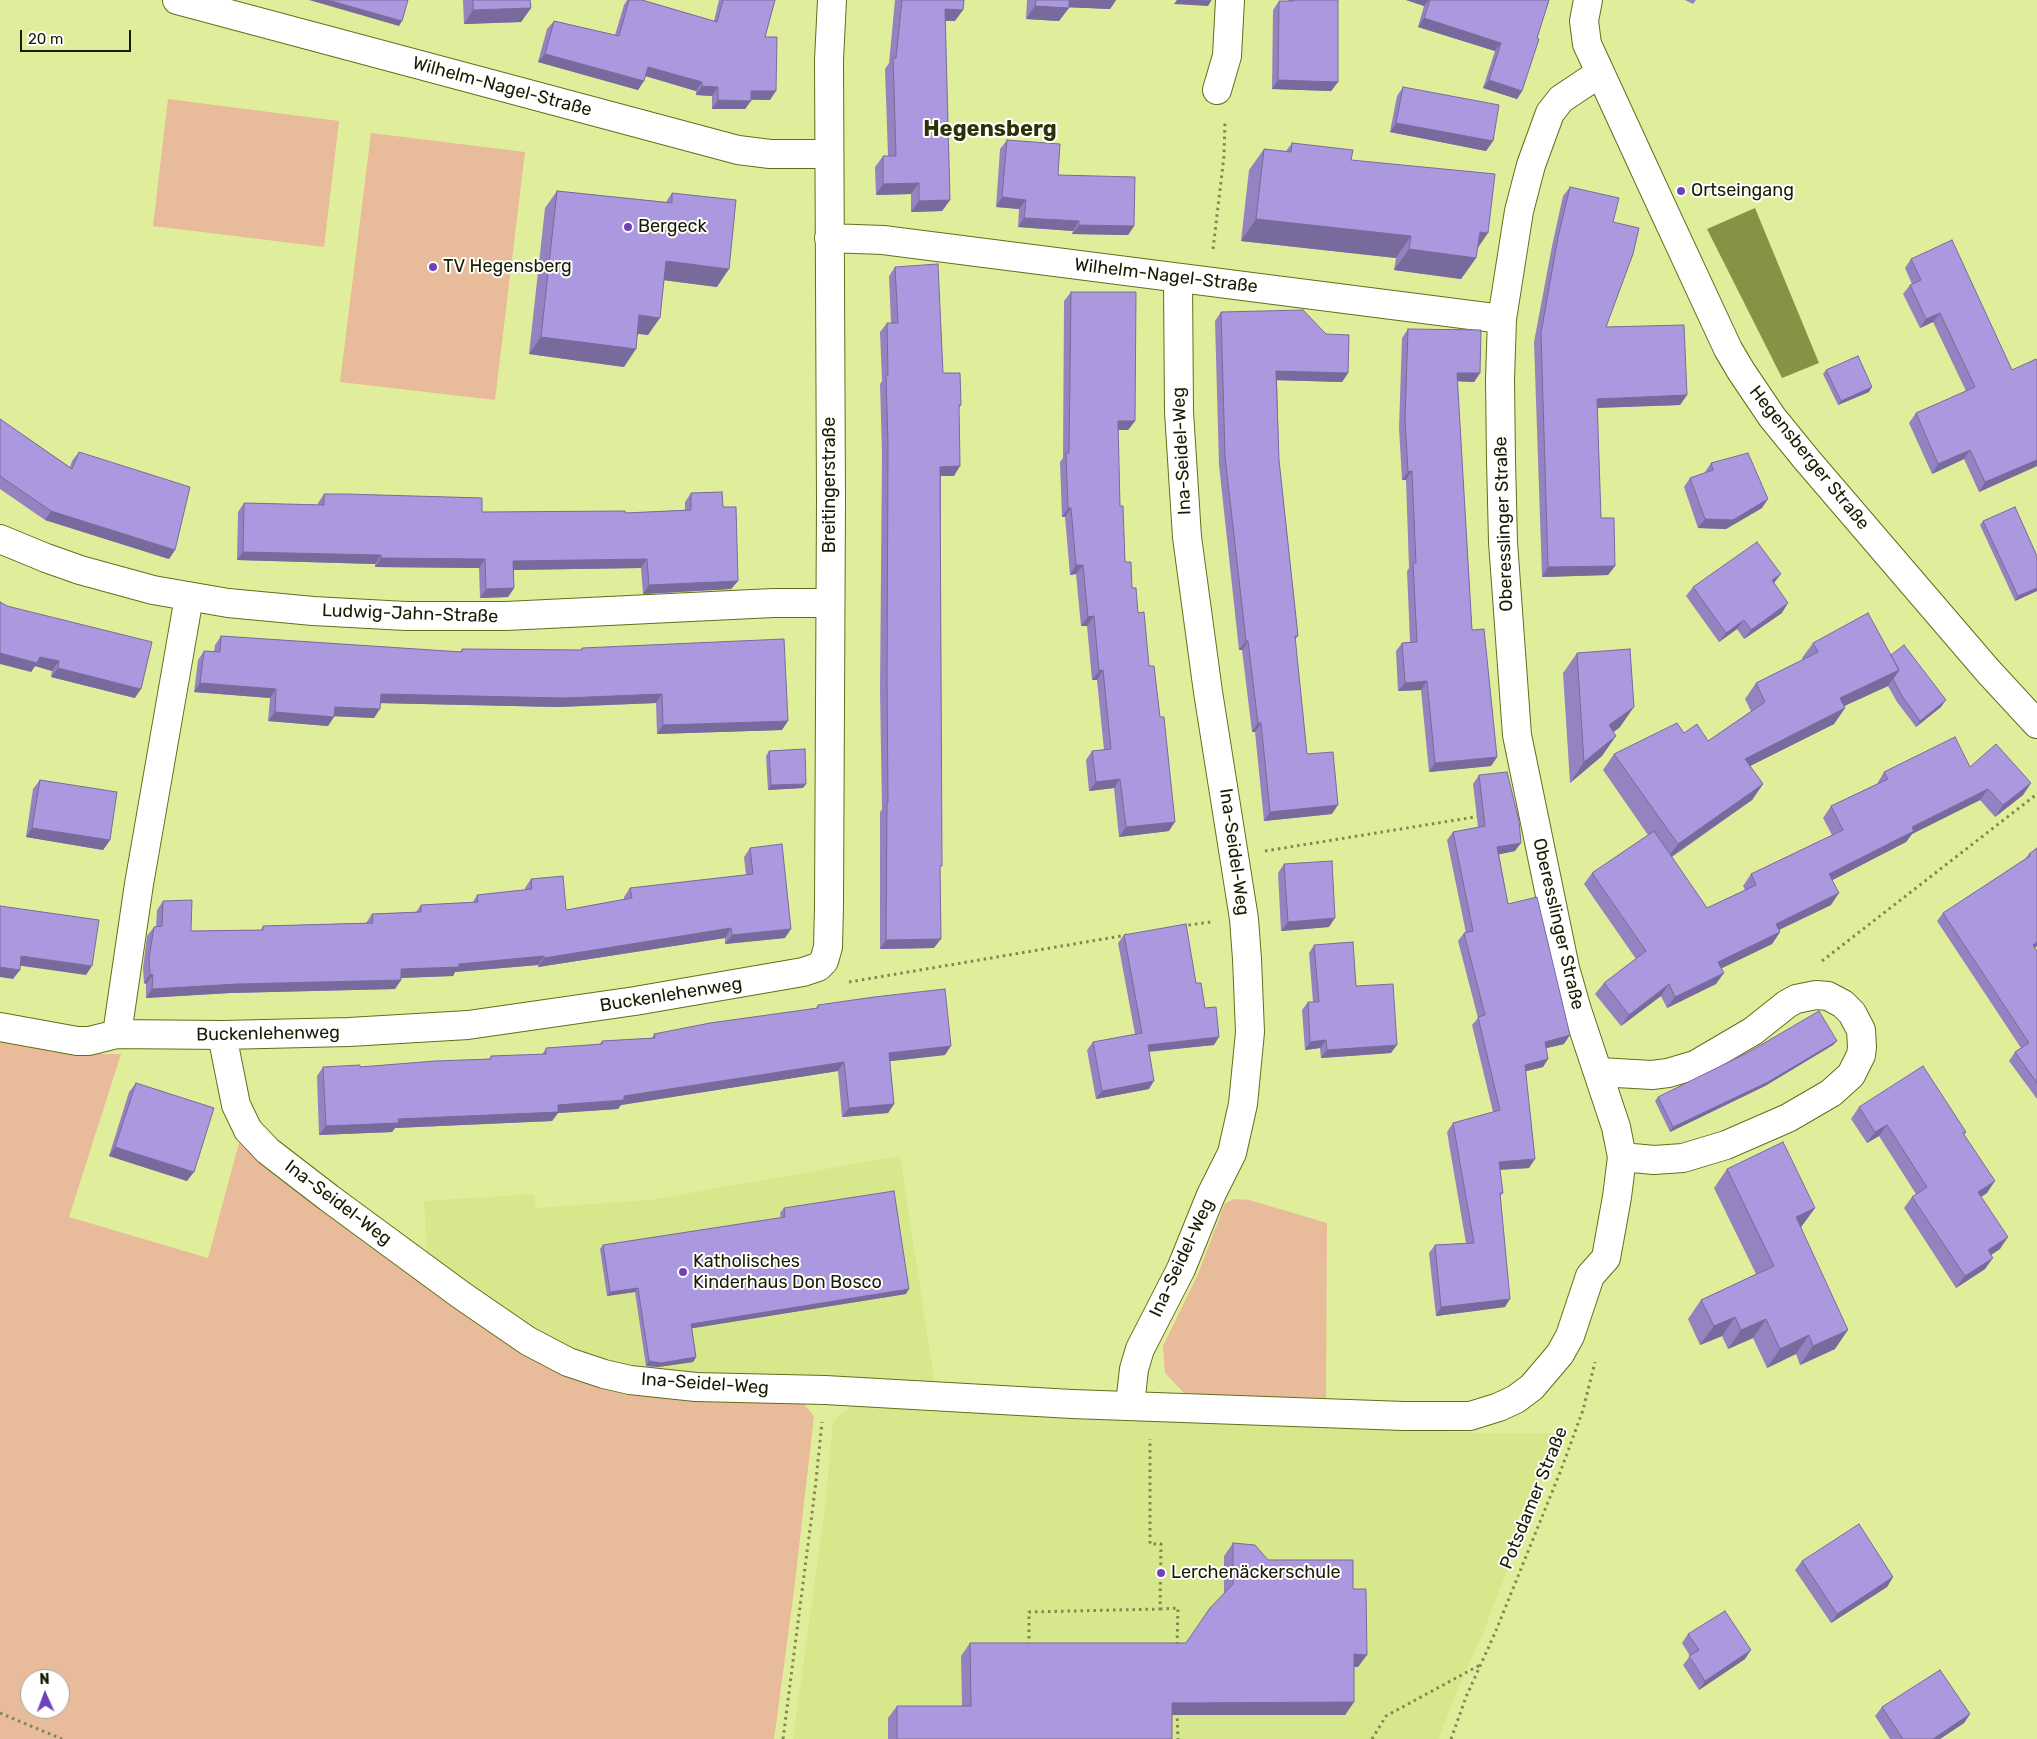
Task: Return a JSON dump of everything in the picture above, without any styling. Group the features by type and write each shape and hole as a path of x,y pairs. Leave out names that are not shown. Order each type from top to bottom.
{"street":[{"name":"Wilhelm-Nagel-Straße","path":"177,0 738,150 770,154 829,154"},
{"name":"Breitingerstraße","path":"818,967 824,961 828,947 831,502 829,60 832,0"},
{"path":"1218,90 1227,56 1230,0"},
{"path":"1588,0 1585,32 1587,44 1600,73"},
{"name":"Oberesslinger Straße","path":"1600,73 1561,99 1550,113 1531,165 1519,210 1502,319 1500,380 1503,542 1514,716 1565,968 1576,1010 1599,1072 1622,1157 1606,1258"},
{"name":"Hegensberger Straße","path":"1600,73 1728,349 1755,393 1807,460 1982,664 2037,724"},
{"name":"Wilhelm-Nagel-Straße","path":"829,238 883,240 1502,319"},
{"name":"Ina-Seidel-Weg","path":"1140,1406 1134,1369 1140,1349 1181,1269 1211,1195 1232,1153 1243,1104 1249,1042 1249,1002 1244,918 1208,692 1187,537 1179,412 1178,278"},
{"name":"Ludwig-Jahn-Straße","path":"0,539 46,558 109,579 189,597 236,604 305,610 454,617 829,603"},
{"path":"116,1034 139,884 189,597"},
{"name":"Buckenlehenweg","path":"0,1027 77,1041 89,1041 116,1034 222,1035 359,1032 468,1025 703,990 811,971 818,967"},
{"path":"1599,1072 1652,1075 1668,1073 1695,1065 1753,1031 1787,1004 1796,999 1816,995 1828,996 1843,1004 1852,1013 1861,1030 1861,1056 1851,1075 1831,1093 1788,1118 1720,1147 1683,1158 1662,1160 1622,1157"},
{"name":"Ina-Seidel-Weg","path":"222,1035 236,1105 241,1118 256,1140 329,1198 461,1295 528,1341 568,1362 630,1380 696,1387 825,1390 1140,1406 1452,1417 1482,1413 1516,1398 1532,1387 1547,1372 1570,1336 1590,1276 1606,1258"}],"path":[{"path":"1211,282 1226,123 1218,90"},
{"path":"1855,937 2037,794"},
{"path":"1235,857 1532,806"},
{"path":"1175,926 1215,921"},
{"path":"818,967 836,980 849,982 1128,934"},
{"name":"Potsdamer Straße","path":"1451,1739 1567,1453 1583,1410 1596,1360"},
{"path":"783,1739 815,1490 825,1390"},
{"path":"1140,1406 1150,1544 1161,1544 1160,1609"},
{"path":"1029,1647 1029,1612 1178,1608 1177,1648"},
{"path":"1372,1739 1386,1716 1480,1665"},
{"path":"1177,1704 1178,1739"},
{"path":"0,1713 62,1739"}],"shaded area":[{"path":"168,99 339,121 324,247 153,226"},
{"name":"TV Hegensberg","path":"371,133 525,152 495,400 340,382"},
{"path":"1755,208 1819,363 1782,378 1707,229"},
{"path":"0,1039 81,1054 121,1054 69,1217 208,1258 239,1143 406,1272 543,1365 563,1373 803,1403 814,1416 794,1591 774,1739 0,1739"},
{"name":"Katholisches Kinderhaus Don Bosco","path":"900,1156 935,1385 694,1379 608,1365 552,1343 427,1257 424,1201 534,1194 536,1208 650,1200"},
{"path":"1234,1199 1249,1200 1327,1223 1326,1403 1184,1393 1165,1373 1163,1346 1198,1274 1225,1203"},
{"name":"Lerchenäckerschule","path":"857,1400 1161,1418 1482,1433 1561,1433 1481,1638 1454,1698 1439,1739 793,1739 825,1507 833,1421"}],"building":[{"path":"328,0 408,0 402,21"},
{"path":"473,0 530,0 531,8 473,10"},
{"path":"629,0 642,0 717,22 723,0 775,0 765,37 777,37 776,91 751,91 751,101 718,100 718,87 702,86 702,82 648,67 644,81 545,54 554,21 619,36"},
{"path":"902,0 964,0 963,10 945,9 950,200 919,201 919,183 883,184 883,156 896,156 893,58 896,58"},
{"path":"1036,0 1069,0 1069,8 1035,6"},
{"path":"1338,0 1338,82 1278,80 1279,1"},
{"path":"1430,0 1549,0 1537,38 1539,39 1522,91 1489,80 1501,43 1424,18"},
{"path":"1403,87 1499,105 1493,141 1396,123"},
{"path":"1007,140 1060,144 1058,175 1135,177 1134,226 1079,225 1079,221 1024,218 1026,200 1002,197"},
{"path":"1292,143 1353,150 1351,160 1495,174 1488,233 1480,232 1476,258 1409,249 1411,236 1256,219 1264,149 1291,152"},
{"path":"1570,187 1619,198 1613,222 1639,228 1633,254 1606,327 1684,325 1687,395 1597,399 1601,518 1614,518 1615,566 1548,567 1541,333 1558,237"},
{"name":"TV Hegensberg","path":"557,191 672,203 672,193 736,200 729,269 666,261 660,318 639,315 636,349 541,337"},
{"path":"1952,240 2012,370 2036,359 2037,361 2037,460 1985,482 1970,450 1938,464 1916,413 1975,387 1940,313 1926,319 1910,285 1921,280 1911,259"},
{"path":"938,264 943,373 960,373 961,405 959,405 960,466 940,467 941,939 886,940 888,802 887,323 898,323 895,267"},
{"path":"1071,292 1136,292 1135,421 1118,421 1120,506 1123,506 1125,562 1131,562 1132,588 1136,588 1138,613 1144,612 1149,666 1154,666 1160,717 1164,717 1175,822 1126,827 1120,779 1096,782 1092,751 1111,749 1103,670 1099,671 1094,616 1088,617 1083,565 1076,565 1071,508 1068,508 1066,453 1069,453"},
{"path":"1303,310 1326,334 1349,335 1348,373 1276,371 1279,460 1298,636 1295,636 1307,754 1333,752 1338,805 1270,812 1261,723 1258,723 1248,641 1246,641 1225,456 1221,312"},
{"path":"1408,329 1481,330 1480,373 1457,373 1472,630 1484,629 1497,757 1435,763 1427,681 1405,683 1402,643 1417,642 1413,563 1416,563 1412,471 1408,472 1405,419"},
{"path":"1858,356 1872,387 1841,401 1826,370"},
{"path":"0,419 72,469 79,452 190,487 175,550 51,511 0,476"},
{"path":"1748,453 1768,499 1733,520 1705,519 1690,478 1713,470 1711,463"},
{"path":"722,492 723,507 736,507 738,581 649,585 647,559 513,561 514,588 486,589 485,559 381,558 381,555 243,552 244,503 324,505 324,494 346,494 482,498 482,512 625,511 625,513 691,510 691,493"},
{"path":"2015,507 2037,556 2037,588 2018,596 1983,521"},
{"path":"1757,542 1781,574 1772,580 1788,603 1751,630 1744,620 1726,633 1693,587"},
{"path":"0,602 7,606 152,642 141,689 58,668 59,661 40,657 37,663 0,653"},
{"path":"1868,613 1899,670 1840,698 1845,708 1745,759 1763,784 1678,844 1614,754 1677,723 1684,733 1697,724 1708,741 1765,702 1756,683 1818,652 1813,643"},
{"path":"221,636 462,652 462,649 582,650 582,648 784,639 788,721 663,725 662,694 564,698 381,694 380,709 335,707 334,717 275,712 276,689 200,683 204,651 220,652"},
{"path":"1904,645 1946,700 1920,721 1902,696 1893,679 1899,670 1891,655"},
{"path":"1630,649 1634,707 1609,725 1616,736 1584,762 1577,653"},
{"path":"1955,737 1970,767 1996,744 2031,783 2003,805 1988,789 1912,827 1914,831 1829,874 1839,893 1776,924 1780,932 1718,962 1724,973 1675,997 1669,984 1629,1015 1604,983 1646,951 1592,873 1654,831 1707,908 1756,885 1751,874 1843,830 1831,806 1888,779 1884,772"},
{"path":"805,749 806,784 771,785 769,751"},
{"path":"1507,772 1519,821 1521,843 1497,847 1508,904 1537,897 1570,1035 1545,1042 1548,1059 1525,1065 1535,1159 1499,1162 1503,1193 1500,1193 1510,1299 1441,1307 1435,1245 1474,1243 1453,1123 1500,1110 1478,1017 1485,1015 1464,933 1473,931 1453,832 1485,826 1479,775"},
{"path":"40,780 117,792 110,840 32,828"},
{"path":"782,844 791,929 732,935 731,928 544,958 544,956 459,964 459,967 401,969 401,980 237,984 152,989 153,975 150,974 149,958 154,927 162,926 163,901 192,900 191,931 263,930 263,926 373,923 372,914 421,912 421,905 478,902 477,895 532,889 531,879 563,876 566,910 632,898 630,888 753,874 750,848"},
{"path":"2037,848 2037,942 2033,945 2037,951 2037,1083 2015,1052 2029,1043 1943,913 2030,856 2029,854"},
{"path":"1332,861 1335,918 1288,922 1284,864"},
{"path":"0,906 99,920 92,966 21,956 20,970 0,967"},
{"path":"1186,924 1196,983 1201,983 1205,1008 1216,1007 1219,1037 1148,1045 1154,1081 1102,1091 1093,1042 1142,1033 1124,935"},
{"path":"1353,942 1356,986 1393,984 1397,1045 1327,1050 1326,1040 1310,1042 1308,1002 1319,1002 1314,945"},
{"path":"945,989 951,1046 889,1053 894,1104 849,1108 844,1062 624,1096 624,1100 558,1105 558,1112 398,1119 399,1123 326,1126 323,1067 360,1065 360,1067 491,1059 491,1056 546,1054 546,1048 602,1044 602,1041 655,1038 654,1034 710,1023 818,1008 818,1005"},
{"path":"1819,1011 1837,1041 1768,1082 1673,1127 1658,1097 1749,1052"},
{"path":"1923,1066 1966,1132 1963,1133 1995,1181 1978,1192 2008,1237 1988,1250 1993,1258 1965,1276 1912,1197 1927,1187 1887,1125 1875,1132 1859,1107"},
{"path":"136,1083 214,1108 194,1172 115,1147"},
{"path":"1783,1142 1815,1208 1796,1217 1848,1330 1813,1346 1809,1335 1780,1349 1766,1319 1741,1330 1735,1317 1714,1326 1701,1300 1774,1266 1727,1169"},
{"name":"Katholisches Kinderhaus Don Bosco","path":"894,1191 909,1289 691,1324 696,1357 661,1363 649,1361 638,1288 610,1292 603,1245 785,1217 784,1208"},
{"path":"1859,1524 1893,1577 1837,1614 1802,1561"},
{"path":"1233,1543 1255,1545 1268,1560 1353,1560 1353,1589 1366,1589 1367,1655 1354,1654 1354,1702 1172,1703 1172,1739 897,1739 897,1706 971,1706 970,1643 1186,1643 1210,1608 1233,1584"},
{"path":"1725,1611 1751,1650 1705,1681 1689,1656 1699,1650 1688,1634"},
{"path":"1940,1670 1970,1714 1933,1739 1903,1739 1882,1707"}],"place":[{"name":"Ortseingang","path":"1681,191"},
{"name":"Bergeck","path":"628,227"},
{"name":"TV Hegensberg","path":"433,267"},
{"name":"Katholisches Kinderhaus Don Bosco","path":"683,1272"},
{"name":"Lerchenäckerschule","path":"1161,1573"}],"district":[{"name":"Hegensberg","path":"990,130"}]}
